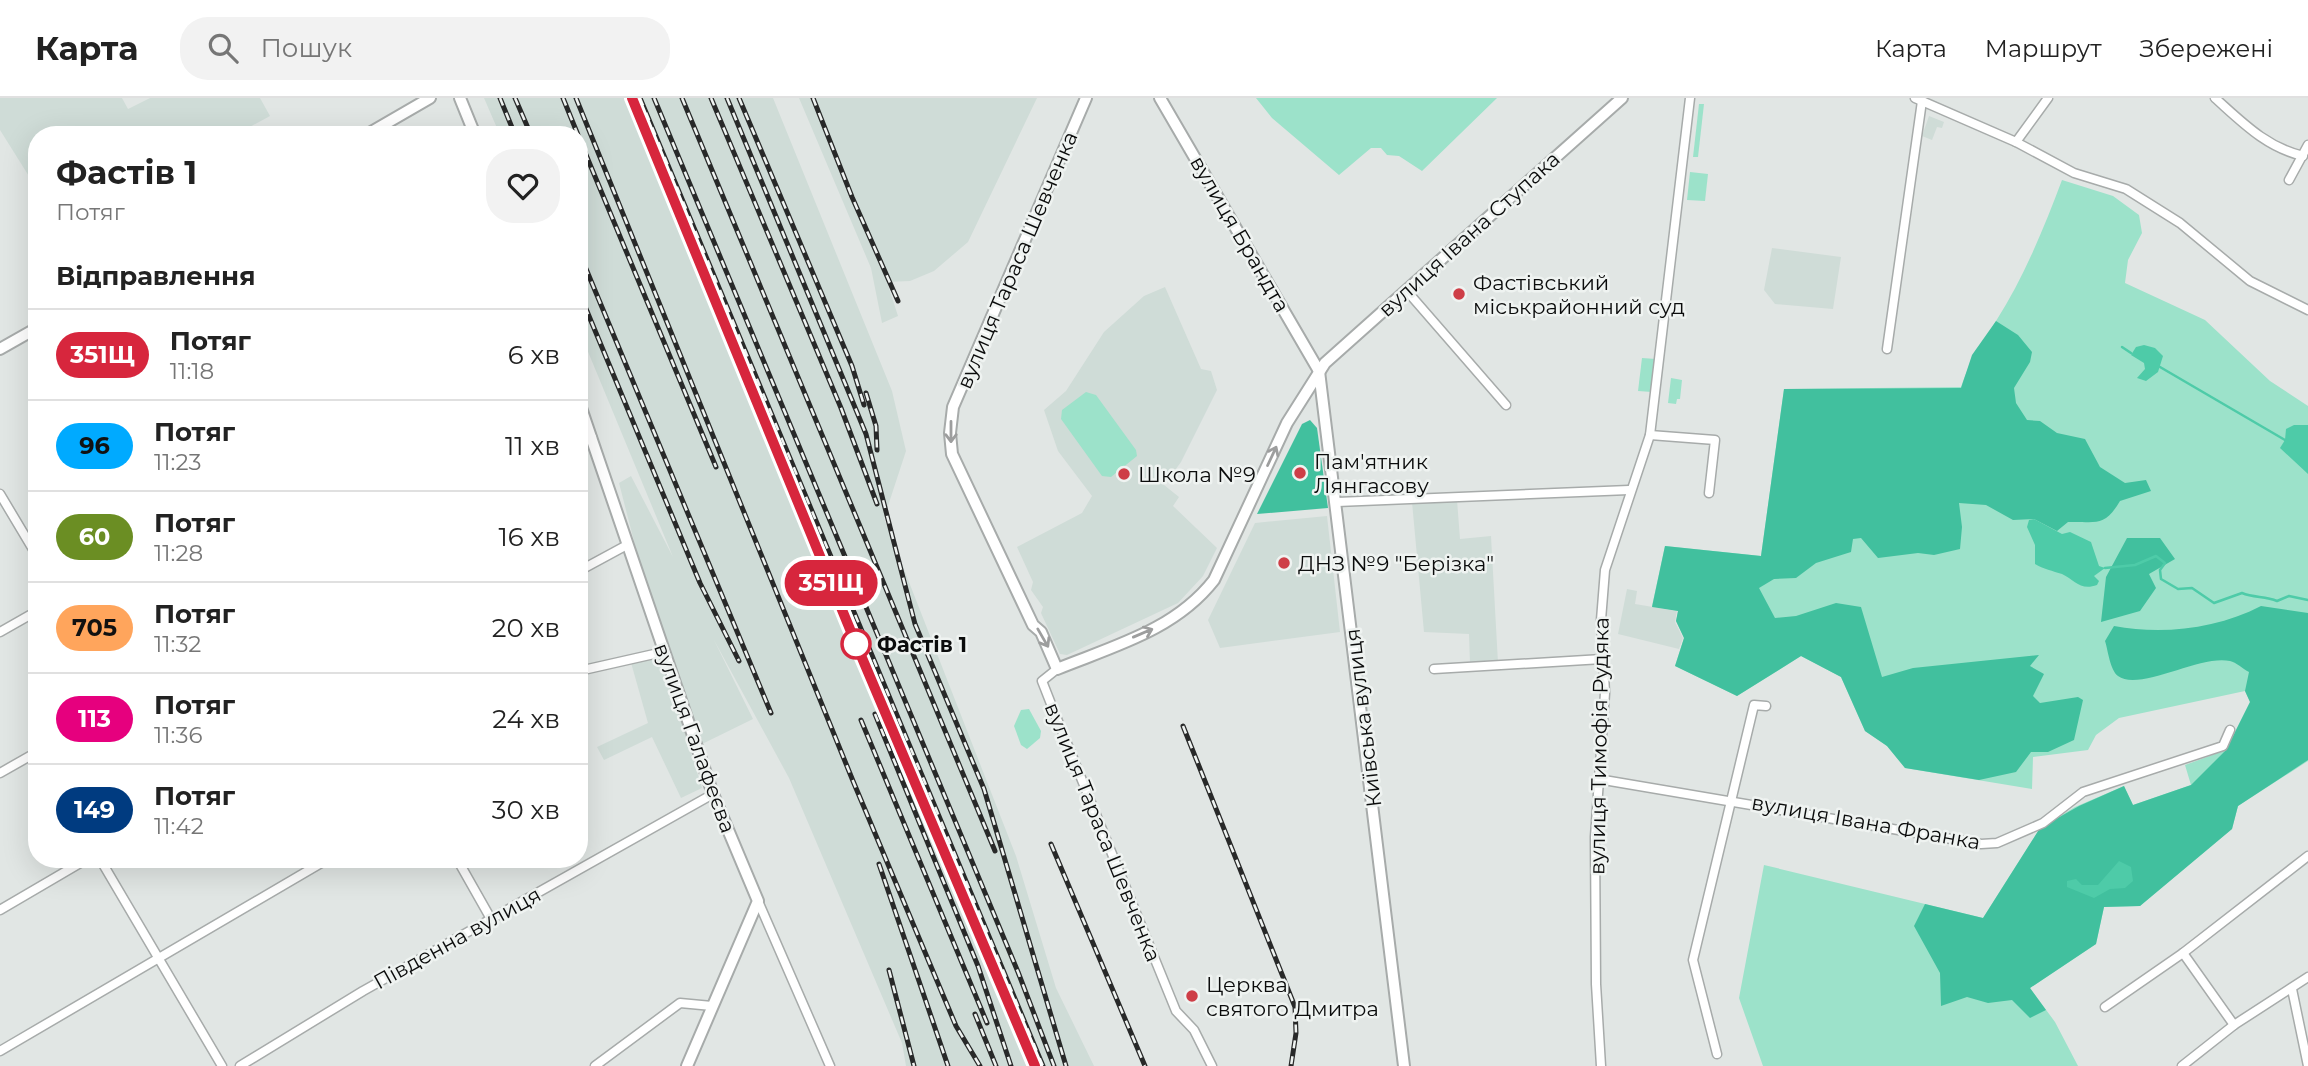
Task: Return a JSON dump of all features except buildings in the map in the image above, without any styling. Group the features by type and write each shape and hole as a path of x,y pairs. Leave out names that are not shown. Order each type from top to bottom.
{"street":[{"path":"382,126 430,98"},
{"path":"460,98 471,126"},
{"name":"вулиця Тараса Шевченка","path":"1086,98 953,407 950,433 952,454 1033,625 1041,632 1057,668 1042,681 1176,1011 1194,1030 1212,1066"},
{"name":"вулиця Брандта","path":"1160,98 1319,371"},
{"name":"вулиця Івана Ступака","path":"1057,668 1169,622 1197,602 1214,580 1287,423 1319,371 1622,98"},
{"name":"вулиця Тимофія Рудяка","path":"1601,1066 1596,984 1598,779 1605,693 1602,659 1605,570 1629,490 1650,435 1690,98"},
{"path":"2016,142 2048,98"},
{"path":"2215,98 2262,140 2281,151 2303,156"},
{"path":"1887,349 1918,99 2016,142 2074,173 2126,189 2180,223 2250,281 2308,310"},
{"path":"2289,180 2308,145"},
{"path":"1406,290 1506,405"},
{"path":"0,349 28,333"},
{"name":"Київська вулиця","path":"1319,371 1404,1066"},
{"name":"вулиця Галафеєва","path":"588,426 713,794 830,1066"},
{"path":"1650,435 1715,440 1709,493"},
{"path":"588,439 592,437"},
{"path":"1337,502 1629,490"},
{"path":"0,494 3,505 28,542"},
{"path":"588,567 627,545"},
{"path":"0,632 28,616"},
{"path":"588,669 663,652"},
{"path":"1434,669 1602,659"},
{"path":"1717,1054 1693,960 1754,705 1766,706"},
{"name":"вулиця Івана Франка","path":"1598,779 1731,799 1981,844 1997,843 2043,823 2083,792 2223,746 2230,730"},
{"path":"0,773 28,756"},
{"name":"Південна вулиця","path":"588,864 713,794"},
{"path":"2105,1007 2183,953 2308,856"},
{"path":"0,910 72,868"},
{"path":"105,868 222,1066"},
{"path":"0,1051 312,868"},
{"path":"462,868 491,919"},
{"name":"Південна вулиця","path":"240,1066 363,991 582,868"},
{"path":"687,1066 758,901"},
{"path":"2183,953 2234,1025"},
{"path":"2182,1066 2234,1025 2308,977"},
{"path":"2292,989 2308,1066"},
{"path":"595,1066 680,1003 712,1006"}],"shaded area":[{"path":"0,98 122,98 128,109 150,98 260,98 270,116 252,126 28,126 28,175 0,130"},
{"path":"484,98 773,98 892,391 906,451 884,518 1016,856 1056,988 1094,1066 906,1066 902,1043 789,778 714,640 753,719 700,745 687,713 635,545 619,483 631,476 673,557 588,352 588,126 496,126"},
{"path":"799,98 1037,98 968,242 934,271 910,281 887,282 898,316 882,323 871,268"},
{"path":"1256,98 1497,98 1422,171 1399,156 1387,155 1381,148 1371,148 1339,175 1272,118"},
{"path":"1699,104 1704,104 1698,157 1693,157"},
{"path":"1929,116 1944,122 1942,128 1937,127 1932,140 1922,136"},
{"path":"1690,172 1708,174 1705,201 1687,200"},
{"path":"2062,180 2113,196 2139,215 2142,233 2128,260 2125,283 2205,320 2270,381 2308,406 2308,761 2238,806 2232,829 2140,906 2104,907 2096,944 2030,988 2055,1022 2078,1066 1763,1066 1739,998 1764,865 1983,918 2040,828 2075,807 2124,786 2133,805 2191,785 2185,765 2226,750 2250,702 2245,691 2119,718 2096,735 2088,750 2033,757 2032,789 1905,768 1887,746 1865,731 1841,677 1801,656 1737,696 1675,666 1684,638 1676,621 1678,611 1652,606 1665,546 1761,556 1784,389 1961,387 1973,360 2024,270"},
{"path":"1772,248 1841,257 1833,309 1775,304 1764,290"},
{"name":"Школа №9","path":"1165,287 1201,369 1211,371 1217,390 1181,462 1164,485 1179,497 1173,506 1217,548 1203,576 1178,603 1067,655 1060,654 1041,613 1043,607 1031,590 1033,582 1017,547 1082,513 1092,496 1058,451 1044,410 1066,391 1104,332 1144,296"},
{"path":"1996,321 2018,335 2032,352 2030,362 2014,388 2016,403 2027,420 2040,421 2057,433 2085,439 2100,467 2125,483 2146,480 2151,491 2120,501 2104,519 2068,522 2057,531 2034,519 2013,520 1986,505 1959,503 1962,527 1960,549 1934,555 1918,553 1878,558 1861,538 1853,539 1851,552 1816,563 1796,578 1774,579 1759,588 1775,618 1796,616 1836,603 1861,607 1882,677 1913,668 2039,655 2030,666 2044,674 2033,696 2040,703 2078,697 2083,700 2074,740 2048,752 2031,752 2016,772 1979,780 1905,768 1887,746 1865,731 1841,677 1801,656 1737,696 1675,666 1684,638 1676,621 1678,611 1652,607 1665,546 1761,556 1784,389 1961,388 1972,355"},
{"path":"2144,345 2155,348 2163,356 2158,372 2146,381 2137,378 2145,369 2144,363 2131,355 2136,347"},
{"path":"1642,358 1656,359 1652,392 1638,391"},
{"path":"1671,378 1682,380 1680,399 1677,399 1676,404 1668,403"},
{"path":"1086,392 1096,395 1136,450 1137,456 1111,477 1102,476 1061,419 1062,410"},
{"path":"1310,420 1317,428 1328,508 1257,514 1302,424"},
{"path":"2294,425 2308,425 2308,474 2280,448 2285,440 2286,429"},
{"path":"1457,500 1460,539 1491,536 1498,663 1470,664 1469,634 1424,632 1412,502"},
{"name":"ДНЗ №9 \"Берізка\"","path":"1327,516 1340,632 1220,648 1208,620 1255,523"},
{"path":"2034,519 2062,534 2070,532 2091,542 2099,566 2105,568 2094,576 2099,581 2097,585 2082,586 2062,574 2035,564 2035,545 2027,527 2029,520"},
{"path":"2127,538 2160,538 2175,559 2149,574 2156,588 2140,611 2101,622 2106,577"},
{"path":"1627,589 1637,591 1635,604 1677,611 1675,622 1683,638 1679,649 1618,634"},
{"path":"2261,606 2308,613 2308,760 2238,806 2232,829 2140,906 2104,907 2096,944 2030,988 2046,1010 2030,1018 2012,1000 1988,1003 1967,997 1941,1006 1940,973 1914,926 1925,904 1983,918 2040,828 2079,806 2124,786 2133,805 2191,785 2226,750 2250,702 2245,691 2249,672 2230,661 2203,663 2140,679 2128,680 2118,676 2111,665 2105,641 2114,626 2151,630 2189,628 2226,620"},
{"path":"660,652 702,788 681,798 652,737 604,760 597,747 648,723 630,659"},
{"path":"1029,709 1041,731 1040,738 1027,749 1021,745 1014,726 1021,710"},
{"path":"2119,861 2131,867 2133,881 2125,888 2110,889 2094,898 2067,887 2067,881 2076,879 2082,885 2098,885"}],"waterway":[{"path":"2122,347 2131,353"},
{"path":"2160,367 2285,440"},
{"path":"2105,568 2135,565 2156,556 2165,563 2160,570 2161,579 2178,589 2192,588 2214,603 2242,593 2277,601 2289,596 2308,600"}],"railway":[{"path":"500,98 511,126"},
{"path":"515,98 527,126"},
{"path":"563,98 574,126"},
{"path":"576,98 587,126"},
{"path":"640,98 1043,1066"},
{"path":"654,98 1018,972 1054,1066"},
{"path":"682,98 995,851"},
{"path":"711,98 841,408 877,504"},
{"path":"727,98 866,434 915,624 984,789 1066,1066"},
{"path":"739,98 852,366 864,405"},
{"path":"813,98 852,197 898,301"},
{"path":"588,128 853,781 956,1026 980,1066"},
{"path":"588,160 716,467"},
{"path":"588,274 771,713"},
{"path":"588,314 700,583 739,661"},
{"path":"866,393 876,426 877,450"},
{"path":"875,714 978,966 1011,1066"},
{"path":"861,720 987,1023"},
{"path":"1183,726 1295,1007 1296,1033 1291,1066"},
{"path":"1051,844 1145,1066"},
{"path":"879,864 948,1066"},
{"path":"889,970 914,1066"},
{"path":"975,1014 996,1066"}],"train":[{"name":"351Щ","path":"632,98 854,639 1035,1066"}],"place":[{"name":"Фастівський міськрайонний суд","path":"1459,294"},
{"name":"Пам'ятник Лянгасову","path":"1300,473"},
{"name":"Школа №9","path":"1124,474"},
{"name":"ДНЗ №9 \"Берізка\"","path":"1284,563"},
{"name":"Фастів 1","path":"856,644"},
{"name":"Церква святого Дмитра","path":"1192,996"}]}
